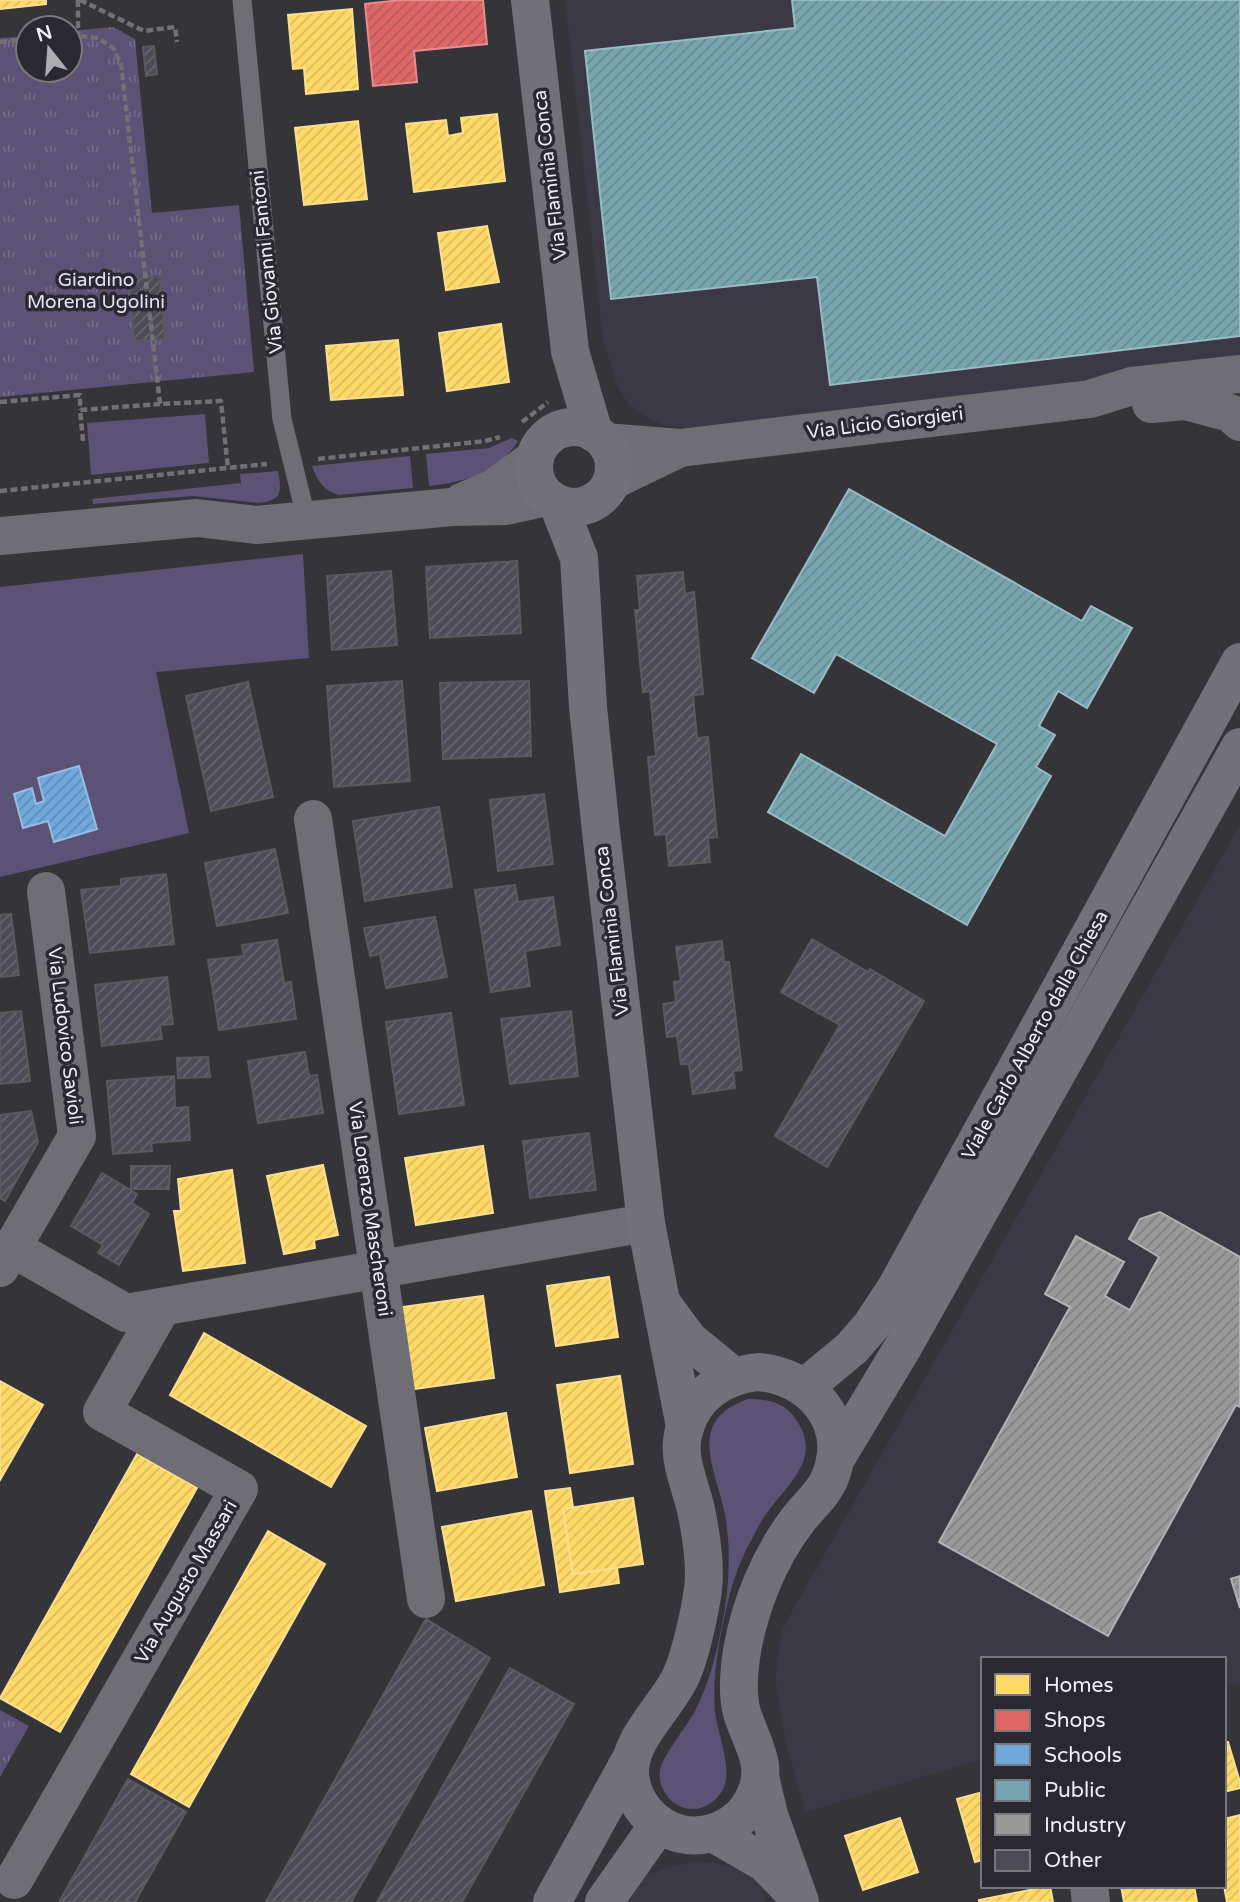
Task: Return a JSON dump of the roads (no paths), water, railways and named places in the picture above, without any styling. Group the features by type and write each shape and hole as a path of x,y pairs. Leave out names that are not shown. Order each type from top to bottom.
{"main road":[{"name":"Via Flaminia Conca","path":"530,0 570,351 564,412 536,439"},
{"name":"Via Flaminia Conca","path":"570,351 600,437"},
{"path":"568,428 581,428 600,437 612,454 614,467 603,491 582,506 570,507 552,500 536,478 536,439 568,428"},
{"name":"Via Flaminia Conca","path":"579,558 603,491"},
{"name":"Via Flaminia Conca","path":"552,500 579,558 594,763 646,1223 685,1427"},
{"name":"Viale Carlo Alberto dalla Chiesa","path":"760,1777 758,1754 741,1712 739,1696 745,1640 761,1583 798,1520 819,1497 828,1482 835,1460 903,1347 987,1158 1240,662"},
{"name":"Viale Carlo Alberto dalla Chiesa","path":"805,1387 852,1348 871,1326 987,1158 1240,747"},
{"name":"Via Flaminia Conca","path":"661,1302 689,1340 733,1376"},
{"path":"552,1902 643,1733 669,1699 682,1675 704,1588 696,1510 682,1456 685,1427 690,1413 705,1394 733,1376 758,1372 773,1373 805,1387 822,1406 835,1437 835,1460"},
{"path":"632,1757 634,1793 646,1812 673,1832 690,1835 713,1833 726,1828 747,1810 757,1791 760,1777"},
{"path":"760,1777 769,1815 799,1900"},
{"path":"604,1902 659,1824"},
{"path":"713,1833 765,1863 799,1900"}],"street":[{"name":"Via Licio Giorgieri","path":"600,437 680,448 1090,399 1132,386 1240,374"},
{"name":"Via Licio Giorgieri","path":"1090,399 1139,405 1185,401 1230,413 1240,422"},
{"path":"452,507 494,488 536,439"},
{"name":"Via Licio Giorgieri","path":"603,491 680,448"},
{"path":"0,536 197,518 256,525 452,507 506,506 552,500"},
{"name":"Via Lorenzo Mascheroni","path":"313,819 426,1599"},
{"name":"Via Ludovico Savioli","path":"6,1258 78,1136 46,891"},
{"path":"6,1258 126,1313 646,1223"},
{"name":"Via Augusto Massari","path":"14,1880 239,1489 102,1412 162,1307"}],"lane":[{"name":"Via Giovanni Fantoni","path":"242,0 282,419 307,521"}],"park label":[{"name":"Giardino Morena Ugolini","path":"96,291"}]}
